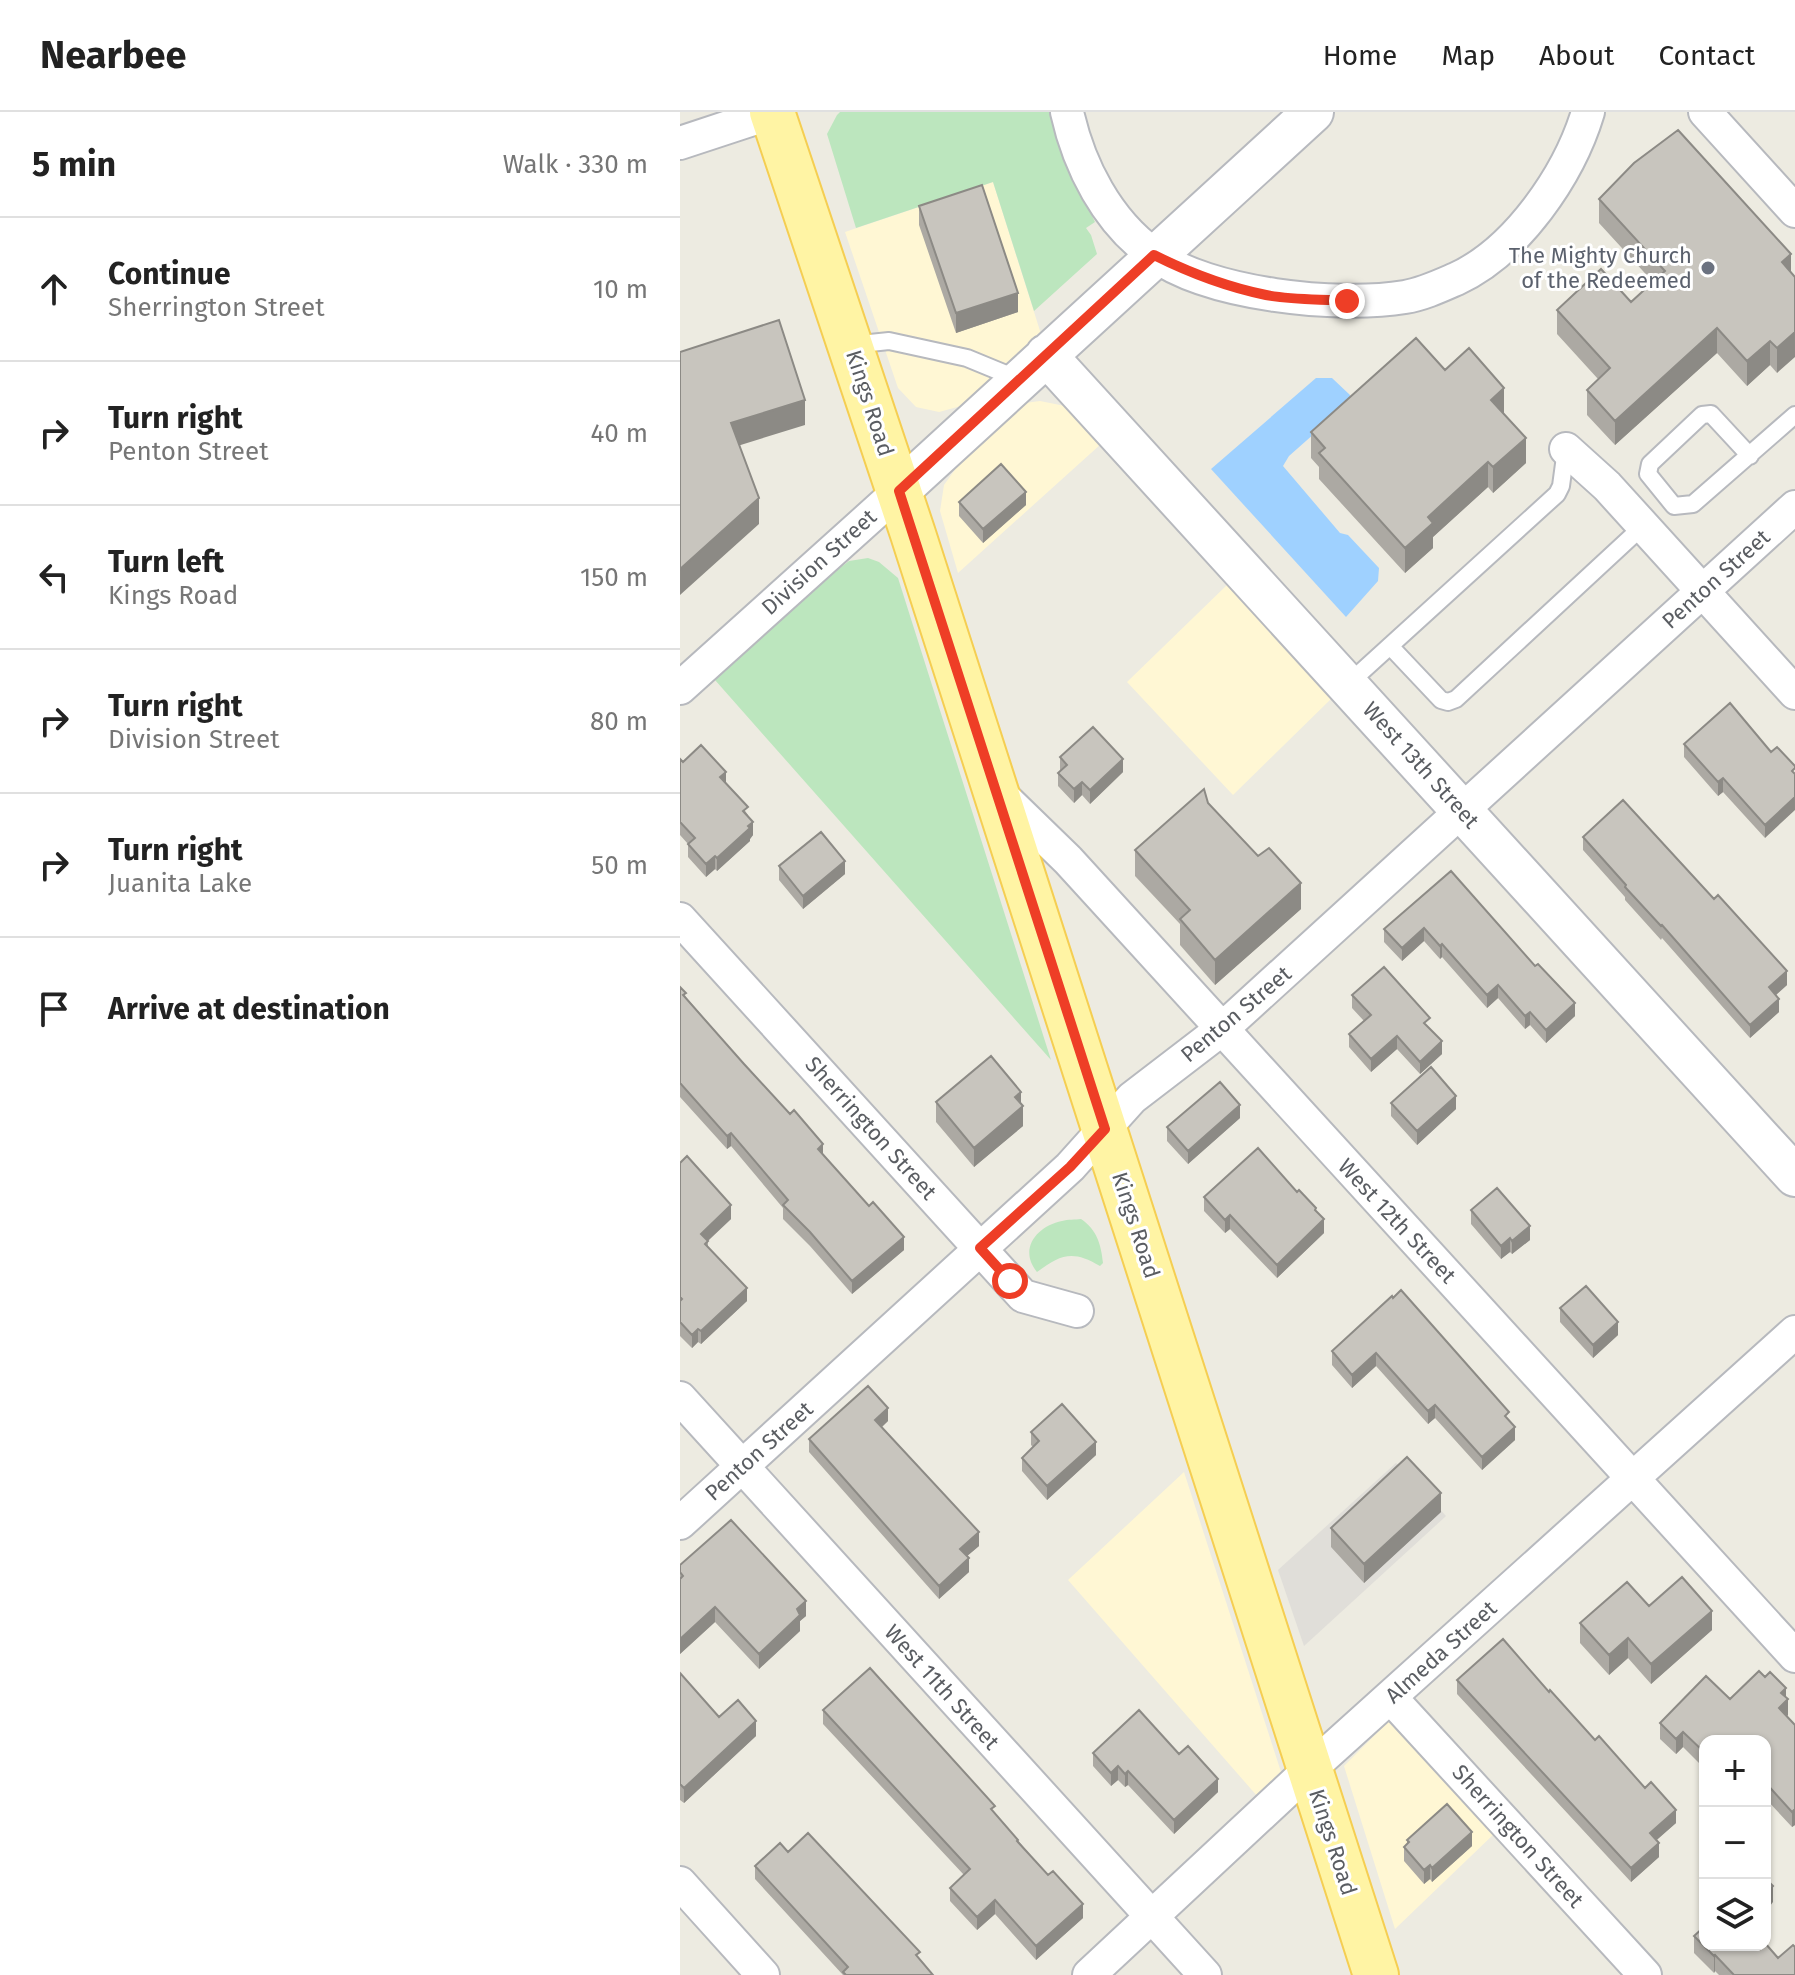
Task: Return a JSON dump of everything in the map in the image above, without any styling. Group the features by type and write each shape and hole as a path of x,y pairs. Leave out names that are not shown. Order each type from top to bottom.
{"main road":[{"name":"Kings Road","path":"773,112 899,491 1376,1975"}],"street":[{"path":"680,143 773,112"},
{"path":"1067,112 1090,178 1107,207 1127,232 1154,255 1205,279 1268,295 1347,301 1406,297 1426,292 1459,278 1490,258 1510,241 1543,201 1570,156 1588,112"},
{"name":"Division Street","path":"680,688 1313,112"},
{"path":"1705,112 1795,211"},
{"name":"West 13th Street","path":"1032,367 1348,684 1795,1176"},
{"path":"1566,449 1607,486 1795,693"},
{"name":"Penton Street","path":"680,1523 1070,1167 1132,1098 1222,1029 1795,507"},
{"name":"West 12th Street","path":"995,789 1068,860 1795,1656"},
{"name":"Sherrington Street","path":"680,919 1023,1296 1077,1311"},
{"name":"Almeda Street","path":"1089,1975 1310,1769 1795,1332"},
{"name":"West 11th Street","path":"680,1398 1205,1975"},
{"name":"Sherrington Street","path":"1391,1698 1645,1975"},
{"path":"680,1883 763,1975"}],"lane":[{"path":"850,345 889,341 967,358 1032,367"},
{"path":"1750,456 1711,414 1702,415 1650,464 1648,474 1674,506 1693,504 1750,456 1795,415"},
{"path":"1348,684 1557,494 1566,449"},
{"path":"1390,646 1441,700 1448,702 1456,699 1643,526"}],"shaded area":[{"path":"993,182 1041,334 961,406 939,412 916,407 898,388 845,232"},
{"path":"1040,401 1065,406 1101,444 958,573 940,511 944,485 959,464 1025,403"},
{"path":"1228,584 1332,698 1233,795 1127,682"},
{"path":"1396,1463 1446,1516 1304,1646 1278,1570"},
{"path":"1184,1472 1282,1775 1258,1797 1068,1580"},
{"path":"1390,1720 1495,1833 1395,1929 1344,1766"}],"green space":[{"path":"840,112 1050,112 1063,157 1095,222 1086,228 1097,254 1034,311 993,182 856,228 827,134"},
{"path":"868,558 879,562 898,578 1051,1060 715,680 816,586 849,561"},
{"path":"1081,1219 1097,1238 1103,1263 1100,1266 1082,1258 1067,1256 1037,1272 1029,1255 1038,1233 1053,1224"}],"water":[{"path":"1316,378 1332,378 1350,395 1350,402 1289,456 1283,466 1340,533 1348,535 1379,568 1378,581 1346,617 1211,469"}],"building":[{"path":"1678,130 1791,254 1782,262 1795,277 1795,332 1777,348 1770,341 1747,361 1717,328 1615,421 1587,390 1610,368 1557,310 1601,269 1631,302 1665,271 1599,199 1634,163"},
{"path":"982,185 1018,293 956,313 919,206"},
{"path":"779,320 805,400 731,423 759,498 680,569 680,352"},
{"path":"1416,338 1445,370 1469,348 1504,388 1491,400 1526,438 1493,467 1488,462 1428,517 1433,523 1405,548 1319,453 1325,448 1311,432"},
{"path":"1001,464 1026,492 983,529 959,502"},
{"path":"1730,703 1771,752 1777,747 1795,766 1792,771 1795,774 1795,797 1765,825 1723,778 1718,782 1684,744"},
{"path":"1093,727 1123,759 1090,790 1082,782 1074,789 1058,773 1067,765 1060,757"},
{"path":"701,745 726,772 720,777 748,807 743,811 753,822 717,858 715,856 706,864 688,844 695,838 680,822 680,759 683,762"},
{"path":"1204,789 1208,803 1258,856 1269,848 1301,883 1215,960 1180,919 1190,910 1135,850"},
{"path":"1623,800 1714,899 1718,895 1787,971 1769,987 1779,999 1750,1025 1583,837"},
{"path":"821,832 845,861 803,896 779,866"},
{"path":"1451,871 1535,966 1538,964 1575,1003 1546,1030 1530,1012 1525,1016 1498,985 1487,995 1424,928 1402,948 1384,929"},
{"path":"1384,967 1430,1018 1424,1023 1442,1041 1420,1062 1397,1036 1371,1059 1349,1034 1371,1015 1352,995"},
{"path":"680,987 686,993 683,995 790,1114 794,1110 823,1144 818,1149 869,1206 873,1202 904,1237 852,1281 783,1205 788,1200 731,1133 727,1136 680,1083"},
{"path":"991,1056 1021,1092 1015,1097 1023,1106 974,1148 936,1102"},
{"path":"1431,1067 1456,1096 1417,1131 1391,1103"},
{"path":"1220,1082 1240,1105 1188,1151 1167,1127"},
{"path":"1258,1148 1324,1219 1277,1265 1230,1215 1225,1220 1204,1197"},
{"path":"687,1156 731,1205 701,1234 708,1241 705,1244 747,1288 701,1331 698,1329 692,1335 680,1322 680,1163"},
{"path":"1497,1188 1530,1226 1501,1246 1471,1210"},
{"path":"1586,1286 1618,1322 1593,1345 1560,1308"},
{"path":"1401,1290 1509,1412 1505,1416 1515,1427 1482,1457 1435,1405 1428,1411 1376,1353 1352,1375 1332,1351"},
{"path":"868,1386 888,1408 875,1420 979,1532 960,1549 969,1558 939,1586 809,1439"},
{"path":"1062,1404 1096,1442 1047,1486 1022,1458 1039,1441 1031,1432"},
{"path":"1407,1457 1441,1493 1364,1564 1331,1528"},
{"path":"731,1520 806,1601 797,1609 800,1615 759,1654 715,1607 680,1639 680,1579 683,1576 680,1565"},
{"path":"1682,1577 1712,1611 1651,1664 1628,1638 1609,1655 1580,1623 1627,1582 1649,1606"},
{"path":"1503,1639 1595,1740 1599,1736 1645,1788 1651,1782 1676,1810 1650,1833 1659,1843 1631,1868 1457,1680"},
{"path":"870,1668 995,1806 991,1809 1017,1841 1048,1875 1053,1871 1083,1904 1036,1946 995,1900 977,1917 950,1888 970,1869 823,1710"},
{"path":"1759,1671 1765,1677 1770,1672 1786,1688 1781,1693 1788,1699 1779,1708 1795,1725 1795,1809 1792,1812 1771,1789 1771,1735 1699,1735 1699,1747 1683,1732 1676,1739 1660,1723 1706,1676 1730,1699"},
{"path":"680,1673 719,1717 738,1700 756,1721 684,1788 680,1784"},
{"path":"1139,1710 1179,1754 1188,1746 1218,1779 1174,1820 1128,1771 1125,1774 1118,1766 1111,1773 1093,1753"},
{"path":"1447,1804 1472,1832 1432,1868 1430,1865 1424,1870 1404,1847 1409,1842 1407,1840"},
{"path":"808,1833 920,1952 916,1955 933,1975 846,1975 843,1972 848,1967 755,1866 780,1843 788,1852"},
{"path":"1793,1945 1795,1975 1734,1975 1709,1951 1771,1950 1778,1958"}],"place":[{"name":"The Mighty Church of the Redeemed","path":"1708,268"}],"route":[{"path":"1010,1281 980,1248 1070,1167 1105,1129 899,491 1154,255 1205,279 1268,295 1347,301"}]}
